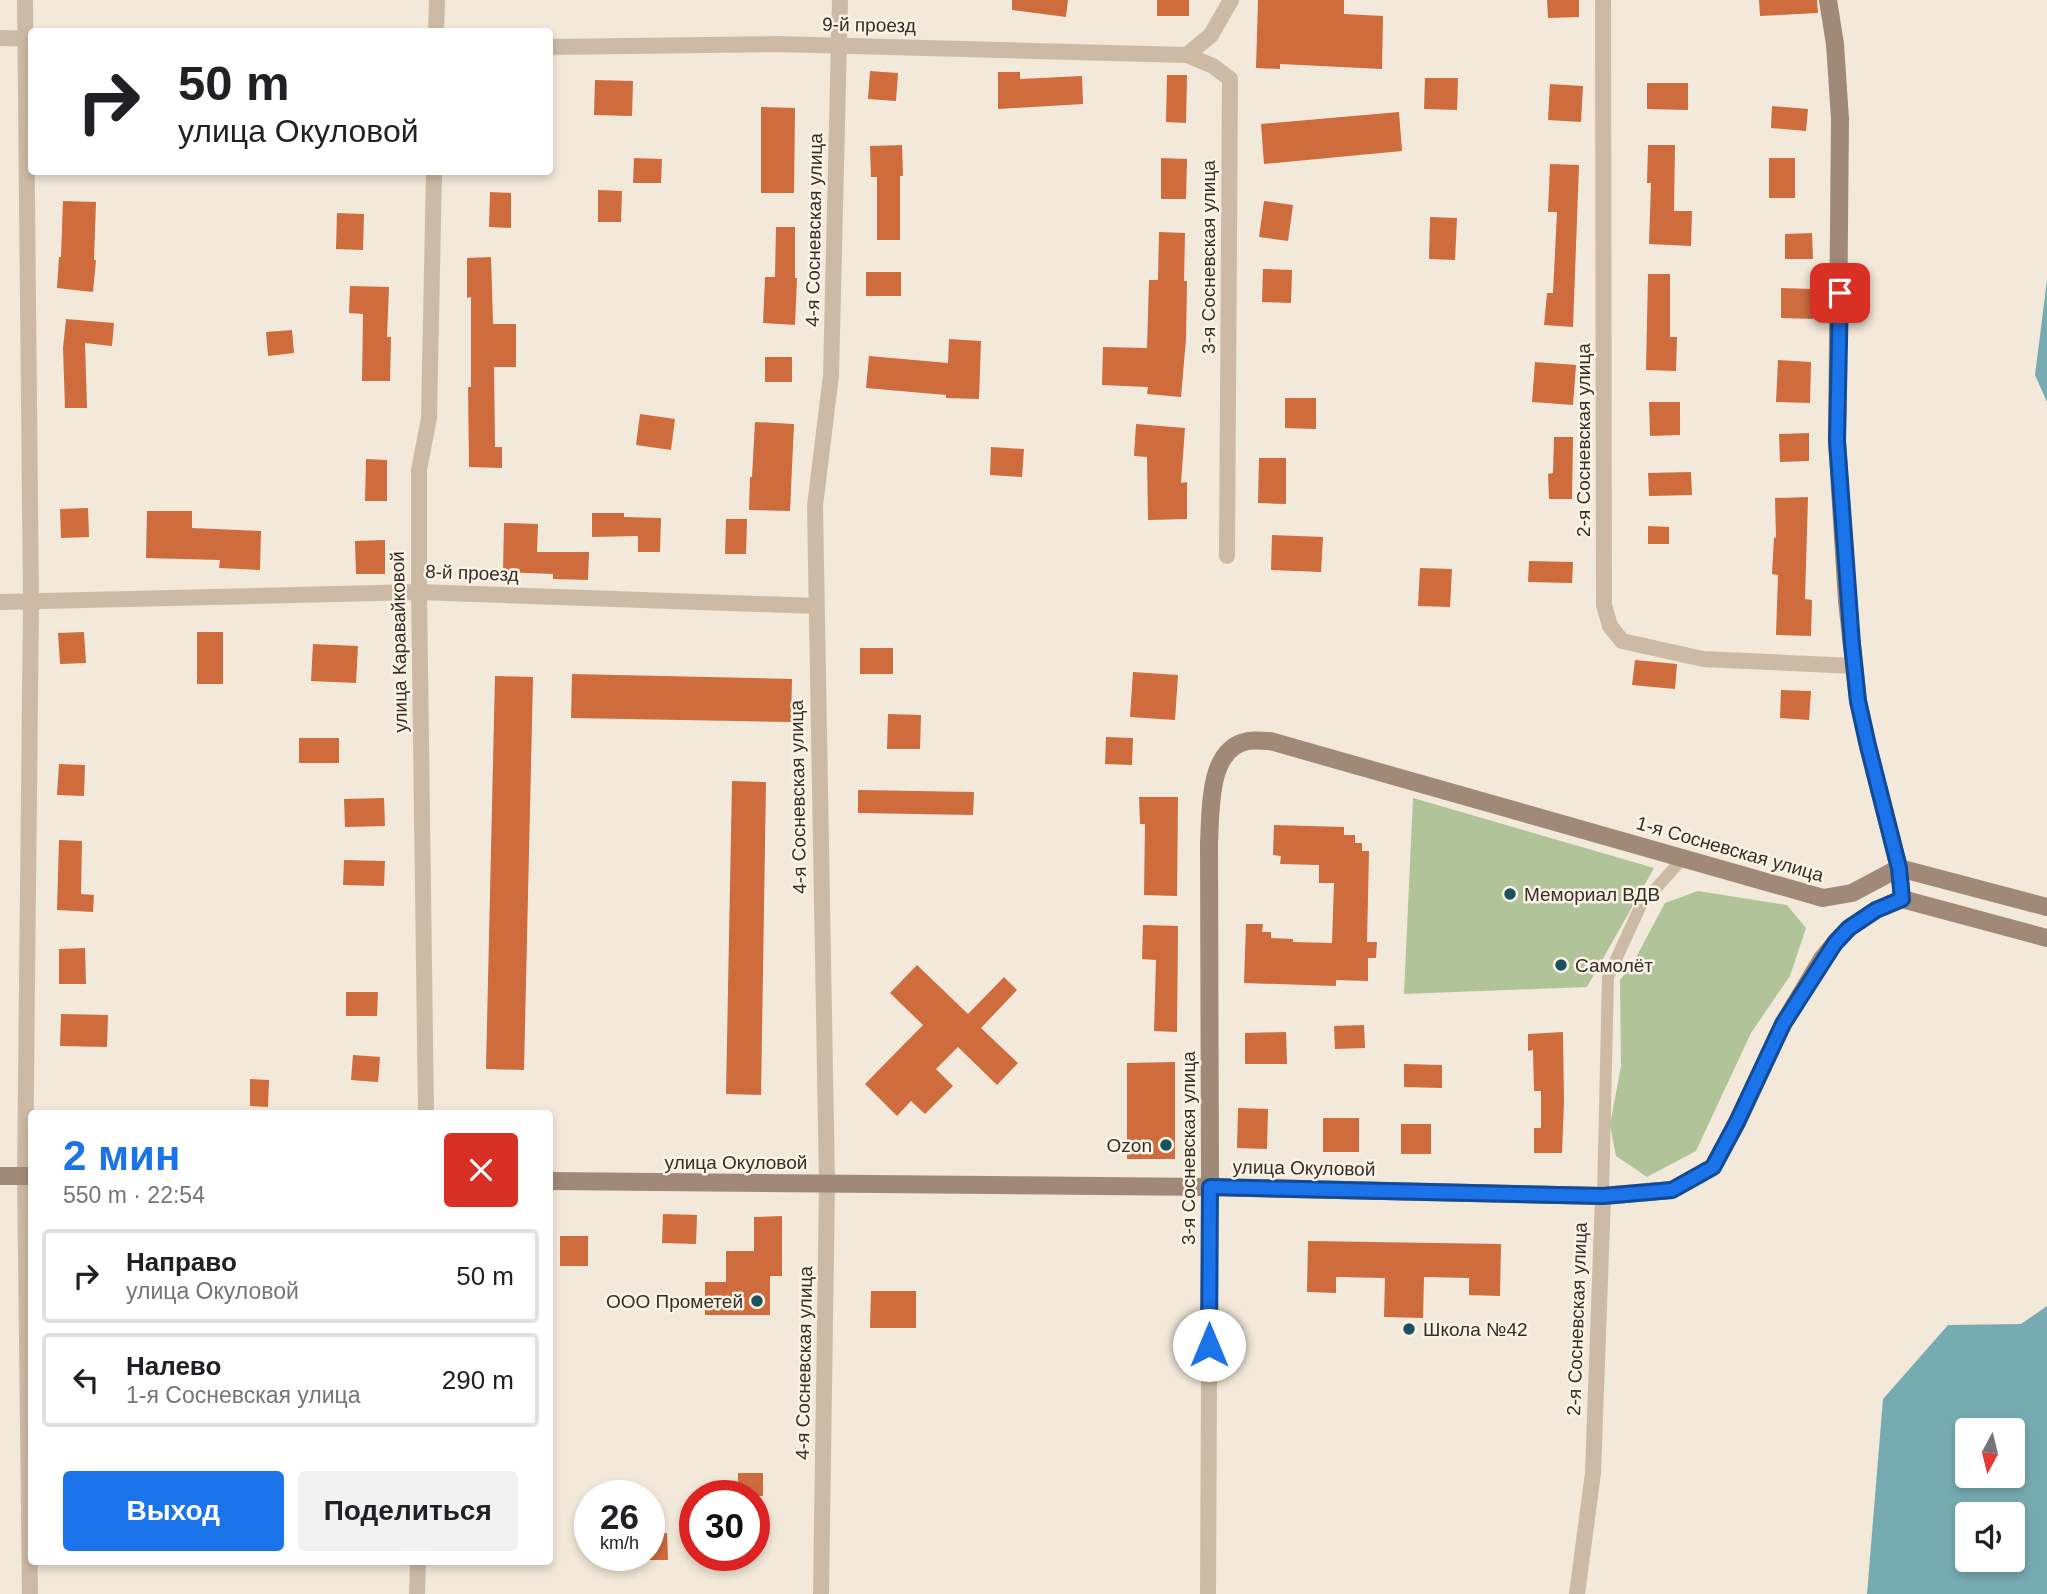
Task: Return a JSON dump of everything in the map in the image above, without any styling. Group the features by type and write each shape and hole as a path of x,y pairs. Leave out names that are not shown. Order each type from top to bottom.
{"main road":[{"path":"1828,0 1835,44 1840,119 1837,441 1847,601 1854,666 1868,746 1899,868 1902,899 2047,938"},
{"name":"3-я Сосневская улица","path":"1210,1187 1209,843 1212,790 1218,768 1227,751 1246,741 1270,741"},
{"name":"1-я Сосневская улица","path":"1270,741 1823,898 1852,893 1899,868"},
{"path":"1899,868 2047,907"},
{"name":"улица Окуловой","path":"553,1181 1210,1187 1603,1196 1672,1190 1713,1167 1783,1024 1822,959 1849,928 1876,910 1902,899"},
{"path":"0,1176 28,1176"}],"street":[{"path":"0,38 28,38 25,0"},
{"path":"436,28 437,0"},
{"name":"4-я Сосневская улица","path":"821,1594 827,1184 815,506 831,375 841,0"},
{"path":"1187,55 1211,35 1231,0"},
{"name":"2-я Сосневская улица","path":"1603,0 1604,591 1610,626 1622,641 1703,659 1854,666"},
{"name":"9-й проезд","path":"553,47 839,45 1187,55"},
{"name":"3-я Сосневская улица","path":"1187,55 1213,66 1230,79 1227,556"},
{"path":"28,1110 31,602 29,175"},
{"name":"улица Каравайковой","path":"426,1110 419,470 429,418 434,175"},
{"name":"8-й проезд","path":"0,602 419,592 816,606"},
{"name":"2-я Сосневская улица","path":"1577,1594 1593,1473 1608,977 1641,905 1684,857"},
{"name":"3-я Сосневская улица","path":"1208,1594 1210,1187"},
{"path":"30,1565 30,1594"},
{"path":"417,1594 418,1565"}],"green space":[{"path":"1413,798 1654,868 1587,987 1404,994"},
{"path":"1698,891 1787,905 1806,928 1790,976 1751,1033 1696,1151 1647,1177 1616,1156 1610,1125 1621,1066 1620,980 1633,963 1665,903"}],"water":[{"path":"2047,280 2047,402 2035,375"},
{"path":"2047,1306 2047,1594 1867,1594 1883,1399 1948,1325 2021,1324"}],"building":[{"path":"1012,0 1068,0 1066,17 1012,10"},
{"path":"1157,0 1189,0 1189,16 1157,16"},
{"path":"1258,0 1344,0 1344,14 1383,16 1382,69 1280,64 1280,69 1256,68"},
{"path":"1547,0 1579,0 1579,17 1548,18"},
{"path":"1759,0 1817,0 1818,13 1760,16"},
{"path":"870,71 898,73 896,101 868,99"},
{"path":"998,72 1020,72 1020,79 1082,76 1083,104 998,109"},
{"path":"1167,75 1187,75 1186,123 1166,122"},
{"path":"1425,78 1458,78 1457,110 1424,109"},
{"path":"595,80 633,81 632,116 594,115"},
{"path":"1647,83 1688,83 1688,110 1647,109"},
{"path":"1550,84 1583,86 1581,122 1548,120"},
{"path":"1772,106 1808,109 1806,131 1771,128"},
{"path":"761,107 795,108 794,193 761,193"},
{"path":"1399,112 1402,151 1264,164 1261,124"},
{"path":"902,145 900,240 877,240 877,177 871,177 870,146"},
{"path":"1648,145 1675,145 1674,211 1692,211 1691,246 1649,244 1651,183 1647,183"},
{"path":"634,158 662,159 661,183 633,183"},
{"path":"1161,158 1187,159 1186,199 1161,199"},
{"path":"1769,158 1795,158 1795,198 1769,198"},
{"path":"1550,164 1579,165 1573,327 1544,325 1547,293 1553,293 1557,212 1548,212"},
{"path":"598,190 622,191 621,222 598,222"},
{"path":"490,192 511,193 511,228 489,227"},
{"path":"63,201 96,202 93,292 57,288"},
{"path":"1264,201 1293,205 1288,241 1259,237"},
{"path":"337,213 364,214 363,250 336,249"},
{"path":"1430,217 1457,218 1455,260 1429,259"},
{"path":"776,227 795,227 795,325 763,323 765,277 775,277"},
{"path":"1159,232 1185,233 1186,339 1181,397 1147,394 1148,387 1102,385 1103,347 1147,348 1149,280 1158,280"},
{"path":"1812,233 1813,259 1785,259 1785,234"},
{"path":"491,257 493,324 516,324 516,367 494,367 495,447 502,447 502,468 469,467 471,297 467,298 467,258"},
{"path":"1263,269 1292,270 1291,303 1262,302"},
{"path":"866,272 901,272 901,296 866,296"},
{"path":"1648,274 1670,274 1670,337 1677,337 1676,371 1646,370"},
{"path":"350,286 389,287 387,337 391,337 390,381 362,381 363,314 349,313"},
{"path":"1781,288 1813,289 1813,319 1781,318"},
{"path":"66,319 114,323 112,346 85,343 87,408 65,408 63,348"},
{"path":"292,330 294,353 268,356 266,332"},
{"path":"949,339 981,341 979,399 946,398 946,395 866,388 869,356 948,363"},
{"path":"765,357 792,357 792,382 765,382"},
{"path":"1778,360 1811,362 1810,403 1776,402"},
{"path":"1535,362 1576,365 1573,405 1532,402"},
{"path":"1285,398 1316,398 1316,429 1285,428"},
{"path":"1649,402 1680,402 1680,435 1650,436"},
{"path":"640,414 675,419 671,450 636,445"},
{"path":"755,422 794,424 790,511 749,510"},
{"path":"1136,424 1185,428 1181,483 1187,482 1187,519 1148,520 1147,457 1134,456"},
{"path":"1809,433 1809,461 1780,462 1779,434"},
{"path":"1554,437 1573,437 1572,499 1549,499 1548,474 1553,473"},
{"path":"991,447 1024,449 1022,477 990,475"},
{"path":"1259,458 1286,458 1286,504 1258,503"},
{"path":"366,459 387,460 387,501 365,501"},
{"path":"1691,472 1692,495 1649,496 1648,473"},
{"path":"1808,497 1805,599 1812,600 1811,636 1776,635 1778,575 1772,574 1774,537 1776,538 1775,498"},
{"path":"88,508 89,537 61,538 60,509"},
{"path":"147,511 192,511 192,528 261,531 260,570 219,568 220,560 146,558"},
{"path":"592,513 624,513 624,517 661,518 660,552 638,552 638,536 592,537"},
{"path":"726,519 747,519 746,554 725,554"},
{"path":"504,523 538,524 537,552 589,552 588,580 553,579 553,574 503,572"},
{"path":"1648,526 1669,527 1669,544 1648,544"},
{"path":"1272,535 1323,537 1321,572 1271,570"},
{"path":"385,540 385,574 356,574 355,541"},
{"path":"1529,561 1573,562 1572,583 1528,582"},
{"path":"1420,568 1452,569 1450,607 1418,606"},
{"path":"84,632 86,663 60,664 58,633"},
{"path":"197,632 223,632 223,684 197,684"},
{"path":"313,644 358,646 356,683 311,681"},
{"path":"860,648 893,648 893,674 860,674"},
{"path":"1635,660 1677,664 1675,689 1632,685"},
{"path":"1133,672 1178,675 1175,720 1130,717"},
{"path":"572,674 792,679 791,722 571,718"},
{"path":"495,676 533,677 524,1070 486,1069"},
{"path":"1781,690 1811,691 1809,720 1780,718"},
{"path":"888,714 921,715 920,749 887,749"},
{"path":"1106,737 1133,738 1132,765 1105,764"},
{"path":"299,738 339,738 339,763 299,763"},
{"path":"59,764 85,765 84,796 57,795"},
{"path":"732,781 766,782 761,1095 726,1094"},
{"path":"858,790 974,792 973,815 858,813"},
{"path":"1139,797 1178,797 1177,896 1144,895 1145,824 1140,824"},
{"path":"384,798 385,826 345,827 344,799"},
{"path":"1274,825 1344,827 1344,835 1355,835 1355,843 1362,843 1362,851 1369,851 1367,942 1377,942 1376,958 1368,958 1368,981 1336,980 1336,986 1244,983 1246,924 1263,924 1262,932 1271,932 1271,938 1293,939 1293,942 1332,943 1334,883 1319,883 1319,865 1280,864 1281,856 1273,855"},
{"path":"59,840 82,841 81,894 94,895 93,912 57,910"},
{"path":"344,860 385,861 384,886 343,885"},
{"path":"1143,925 1178,926 1177,1032 1154,1031 1156,960 1142,959"},
{"path":"85,948 86,984 59,984 59,949"},
{"path":"917,965 968,1014 1004,977 1017,990 981,1028 1018,1063 997,1085 958,1047 936,1069 953,1086 925,1114 911,1101 897,1116 865,1084 923,1025 890,993"},
{"path":"346,992 378,992 377,1016 346,1016"},
{"path":"61,1014 108,1015 107,1047 60,1046"},
{"path":"1364,1025 1365,1048 1335,1049 1334,1026"},
{"path":"1286,1032 1287,1064 1245,1064 1245,1033"},
{"path":"1563,1032 1562,1153 1534,1153 1534,1128 1541,1128 1541,1091 1534,1091 1533,1050 1528,1051 1528,1034"},
{"path":"353,1055 380,1057 378,1082 351,1080"},
{"path":"1175,1062 1175,1159 1127,1159 1127,1063"},
{"path":"1404,1064 1442,1065 1442,1088 1404,1087"},
{"path":"250,1079 269,1080 268,1107 250,1106"},
{"path":"1238,1108 1268,1109 1267,1149 1237,1148"},
{"path":"1323,1118 1359,1118 1359,1152 1323,1152"},
{"path":"1401,1124 1431,1124 1431,1154 1401,1154"},
{"path":"663,1214 697,1215 696,1244 662,1243"},
{"path":"782,1216 782,1276 770,1276 770,1315 705,1315 705,1282 726,1282 726,1251 754,1251 754,1217"},
{"path":"560,1236 588,1236 588,1266 560,1266"},
{"path":"1308,1241 1501,1244 1500,1296 1469,1295 1469,1278 1424,1277 1423,1318 1384,1317 1385,1278 1336,1277 1336,1293 1307,1292"},
{"path":"871,1291 916,1291 916,1328 870,1328"},
{"path":"738,1473 763,1473 763,1480 738,1480"},
{"path":"667,1533 668,1560 665,1560"}],"place":[{"name":"Мемориал ВДВ","path":"1510,894"},
{"name":"Самолёт","path":"1561,965"},
{"name":"Ozon","path":"1166,1145"},
{"name":"ООО Прометей","path":"757,1301"},
{"name":"Школа №42","path":"1409,1329"}],"route":[{"path":"1209,1345 1210,1187 1603,1196 1672,1190 1713,1167 1783,1024 1822,959 1849,928 1876,910 1902,899 1899,868 1858,701 1847,601 1837,441 1840,293"}]}
